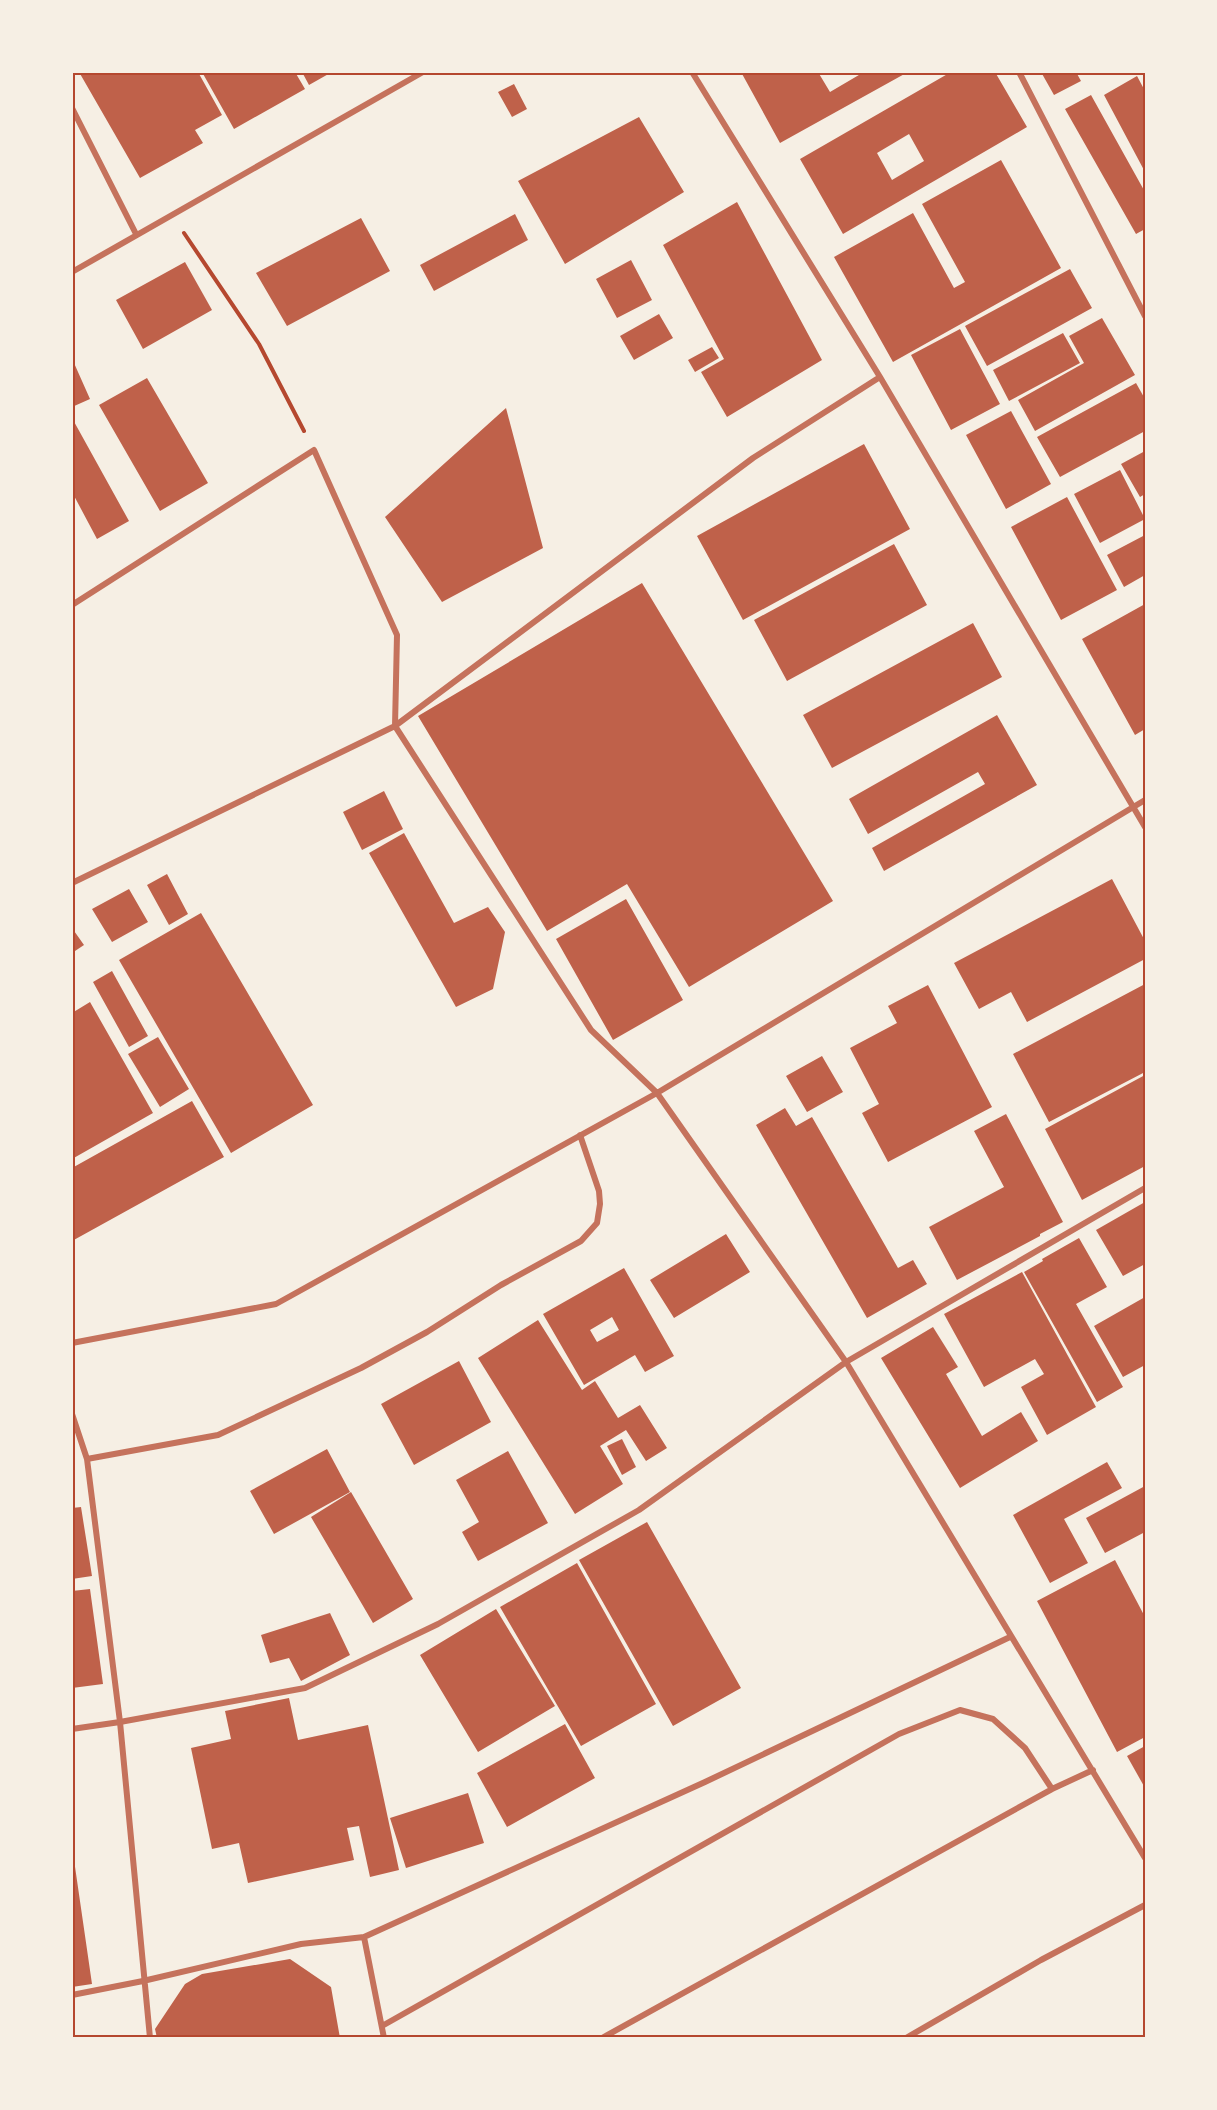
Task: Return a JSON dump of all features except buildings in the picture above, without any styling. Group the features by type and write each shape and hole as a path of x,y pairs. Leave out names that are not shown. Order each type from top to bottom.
{"street":[{"path":"72,272 423,72"},
{"path":"692,72 880,377 1145,827"},
{"path":"1019,72 1145,316"},
{"path":"72,108 136,234"},
{"path":"72,883 395,726 753,459 880,377"},
{"path":"72,605 314,450 397,635 395,726 591,1030 657,1093 846,1362 1145,1858"},
{"path":"72,1343 276,1304 657,1093 1145,800"},
{"path":"87,1459 218,1435 361,1368 427,1332 501,1285 581,1241 597,1222 600,1204 599,1191 580,1135"},
{"path":"72,1729 305,1688 438,1624 639,1510 846,1362 1145,1188"},
{"path":"72,1414 87,1459 120,1722 150,2038"},
{"path":"72,1995 301,1944 364,1937 705,1782 1010,1637"},
{"path":"382,2026 899,1734 960,1710 993,1719 1025,1748 1052,1789"},
{"path":"602,2038 1052,1789 1093,1770"},
{"path":"906,2038 1041,1960 1145,1905"},
{"path":"364,1937 384,2038"}],"path":[{"path":"171,214 259,344 314,450"}]}
